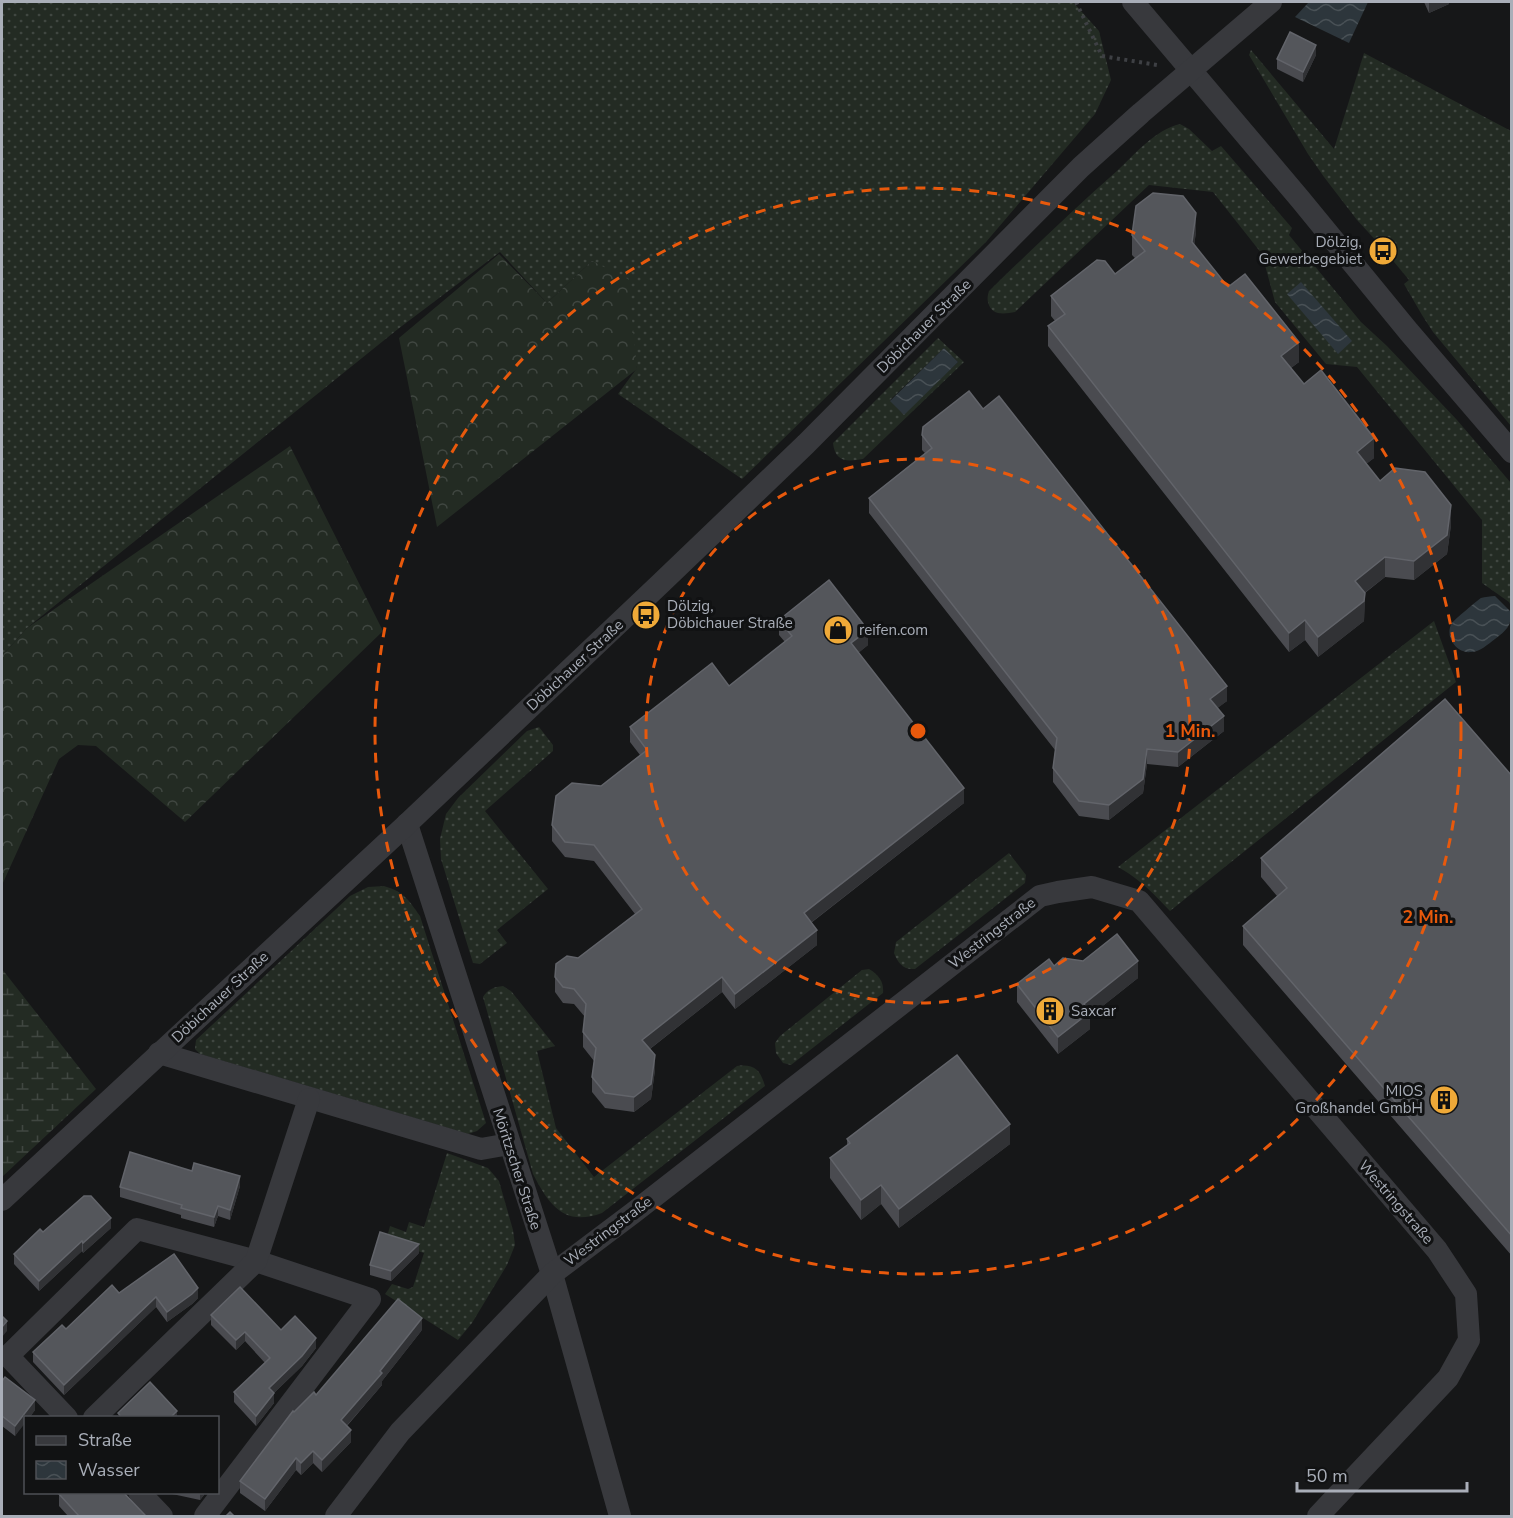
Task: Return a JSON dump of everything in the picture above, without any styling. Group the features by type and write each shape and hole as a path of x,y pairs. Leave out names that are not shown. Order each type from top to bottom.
{"street":[{"path":"1133,2 1512,452"},
{"name":"Döbichauer Straße","path":"2,1200 407,824 806,444 1081,167 1271,2"},
{"name":"Möritzscher Straße","path":"407,824 552,1274 620,1516"},
{"name":"Westringstraße","path":"336,1516 400,1432 552,1274 1040,896 1092,887 1139,902 1437,1250 1466,1294 1469,1340 1448,1378 1318,1516"},
{"path":"159,1053 481,1149 509,1144"},
{"path":"96,1416 256,1261 309,1098"},
{"path":"65,1416 8,1356 137,1229 256,1261 370,1299 204,1516"},
{"path":"141,1494 162,1516"}],"path":[{"path":"1076,2 1102,56 1191,70"}],"green space":[{"path":"2,2 1073,2 1099,31 1111,80 1095,114 986,242 742,479 618,394 637,368 592,261 547,303 500,252 398,329 27,628 2,656"},
{"path":"1251,50 1334,149 1364,53 1511,131 1511,426 1433,332 1404,284 1409,280 1357,220 1308,154 1249,55"},
{"path":"1180,124 1189,129 1212,151 1221,146 1292,228 1289,235 1361,322 1457,420 1511,483 1511,606 1509,602 1482,583 1482,520 1357,367 1326,364 1275,302 1262,254 1213,192 1149,185 1015,312 998,313 992,310 988,299 989,291 1146,143 1162,131"},
{"path":"499,254 547,303 592,261 628,279 637,369 437,527 399,338"},
{"path":"938,338 964,362 863,459 847,460 839,457 833,443","holes":["944,348 958,362 903,414 890,400"]},
{"path":"290,446 383,631 185,822 96,746 78,745 59,759 2,885 2,656 27,628"},
{"path":"1434,621 1456,682 1170,911 1146,887 1118,867"},
{"path":"539,727 553,745 553,751 485,811 548,889 497,930 507,943 480,964 473,963 441,859 440,839 446,814 458,798 527,731"},
{"path":"1009,853 1026,875 1025,883 915,969 907,968 897,960 894,953 896,942"},
{"path":"384,886 405,897 420,916 486,1123 477,1131 468,1134 200,1054 195,1049 196,1040 350,896 368,887"},
{"path":"2,969 96,1089 2,1177"},
{"path":"869,969 880,979 883,993 791,1065 783,1063 776,1053 775,1043 780,1036 862,970"},
{"path":"503,986 511,991 555,1046 537,1051 556,1128 594,1177 737,1066 756,1069 765,1086 602,1213 589,1217 568,1215 552,1204 533,1174 483,997 492,989"},
{"path":"447,1153 488,1168 499,1181 515,1245 507,1265 472,1323 458,1340 385,1294 392,1284 408,1289 413,1287 424,1253 386,1241 390,1226 406,1232 409,1222 424,1227"}],"water":[{"path":"1309,2 1368,2 1349,43 1295,17"},
{"path":"1301,282 1352,341 1338,354 1287,294"},
{"path":"944,348 958,362 904,415 890,401"},
{"path":"1495,596 1511,612 1508,627 1499,636 1474,652 1466,652 1456,647 1449,633 1452,623 1481,598"}],"building":[{"path":"1290,32 1316,45 1303,72 1277,59"},
{"path":"1153,193 1183,196 1196,213 1192,242 1228,287 1245,274 1299,342 1281,356 1304,384 1321,370 1374,438 1357,452 1380,481 1395,468 1425,472 1451,505 1447,535 1414,561 1385,557 1355,581 1365,593 1364,601 1318,637 1305,620 1289,633 1048,326 1065,314 1051,296 1097,260 1105,261 1115,274 1145,251 1132,235 1136,206"},
{"path":"969,391 983,409 999,396 1227,686 1210,699 1224,716 1178,752 1147,749 1143,779 1109,805 1079,801 1053,768 1057,738 869,498 932,448 922,435 923,427"},
{"path":"829,580 868,630 851,643 964,788 804,913 817,930 735,994 722,977 642,1040 655,1055 651,1084 634,1097 605,1093 592,1077 596,1048 583,1032 586,1004 574,989 563,987 555,977 556,964 567,956 578,958 642,909 594,845 565,842 552,825 556,796 572,783 601,786 647,750 630,727 712,663 729,686 792,636 779,620"},
{"name":"MIOS Großhandel GmbH","path":"1445,699 1512,776 1512,1236 1243,926 1287,888 1261,858"},
{"path":"1117,934 1138,961 1084,1004 1090,1012 1058,1037 1017,984 1049,959 1054,966 1063,958 1083,961"},
{"path":"957,1055 1010,1124 899,1209 881,1185 861,1200 830,1158 850,1143 847,1139"},
{"path":"130,1152 192,1171 194,1163 240,1176 230,1210 218,1206 214,1217 120,1187"},
{"path":"84,1196 91,1196 111,1218 39,1281 14,1254 40,1229 43,1232"},
{"path":"380,1232 419,1244 391,1271 370,1265"},
{"path":"174,1254 198,1288 167,1312 156,1297 64,1385 33,1352 62,1325 66,1329 112,1285 119,1293"},
{"path":"240,1287 281,1330 295,1316 316,1338 302,1356 269,1388 274,1393 256,1416 234,1392 270,1358 245,1332 236,1340 211,1315"},
{"path":"398,1299 422,1318 380,1371 382,1373 341,1420 351,1430 322,1460 313,1451 301,1463 296,1458 265,1499 240,1481 293,1411 314,1392 316,1395"},
{"path":"2,1316 7,1321 2,1327"},
{"path":"5,1377 35,1400 15,1426 2,1416 2,1381"},
{"path":"150,1382 177,1411 172,1416 120,1416 118,1413"},
{"path":"59,1494 125,1494 146,1516 79,1516"}],"place":[{"name":"Dölzig, Gewerbegebiet","path":"1383,251"},
{"name":"Dölzig, Döbichauer Straße","path":"646,615"},
{"name":"reifen.com","path":"838,630"},
{"name":"Saxcar","path":"1050,1011"},
{"name":"MIOS Großhandel GmbH","path":"1444,1100"}]}
